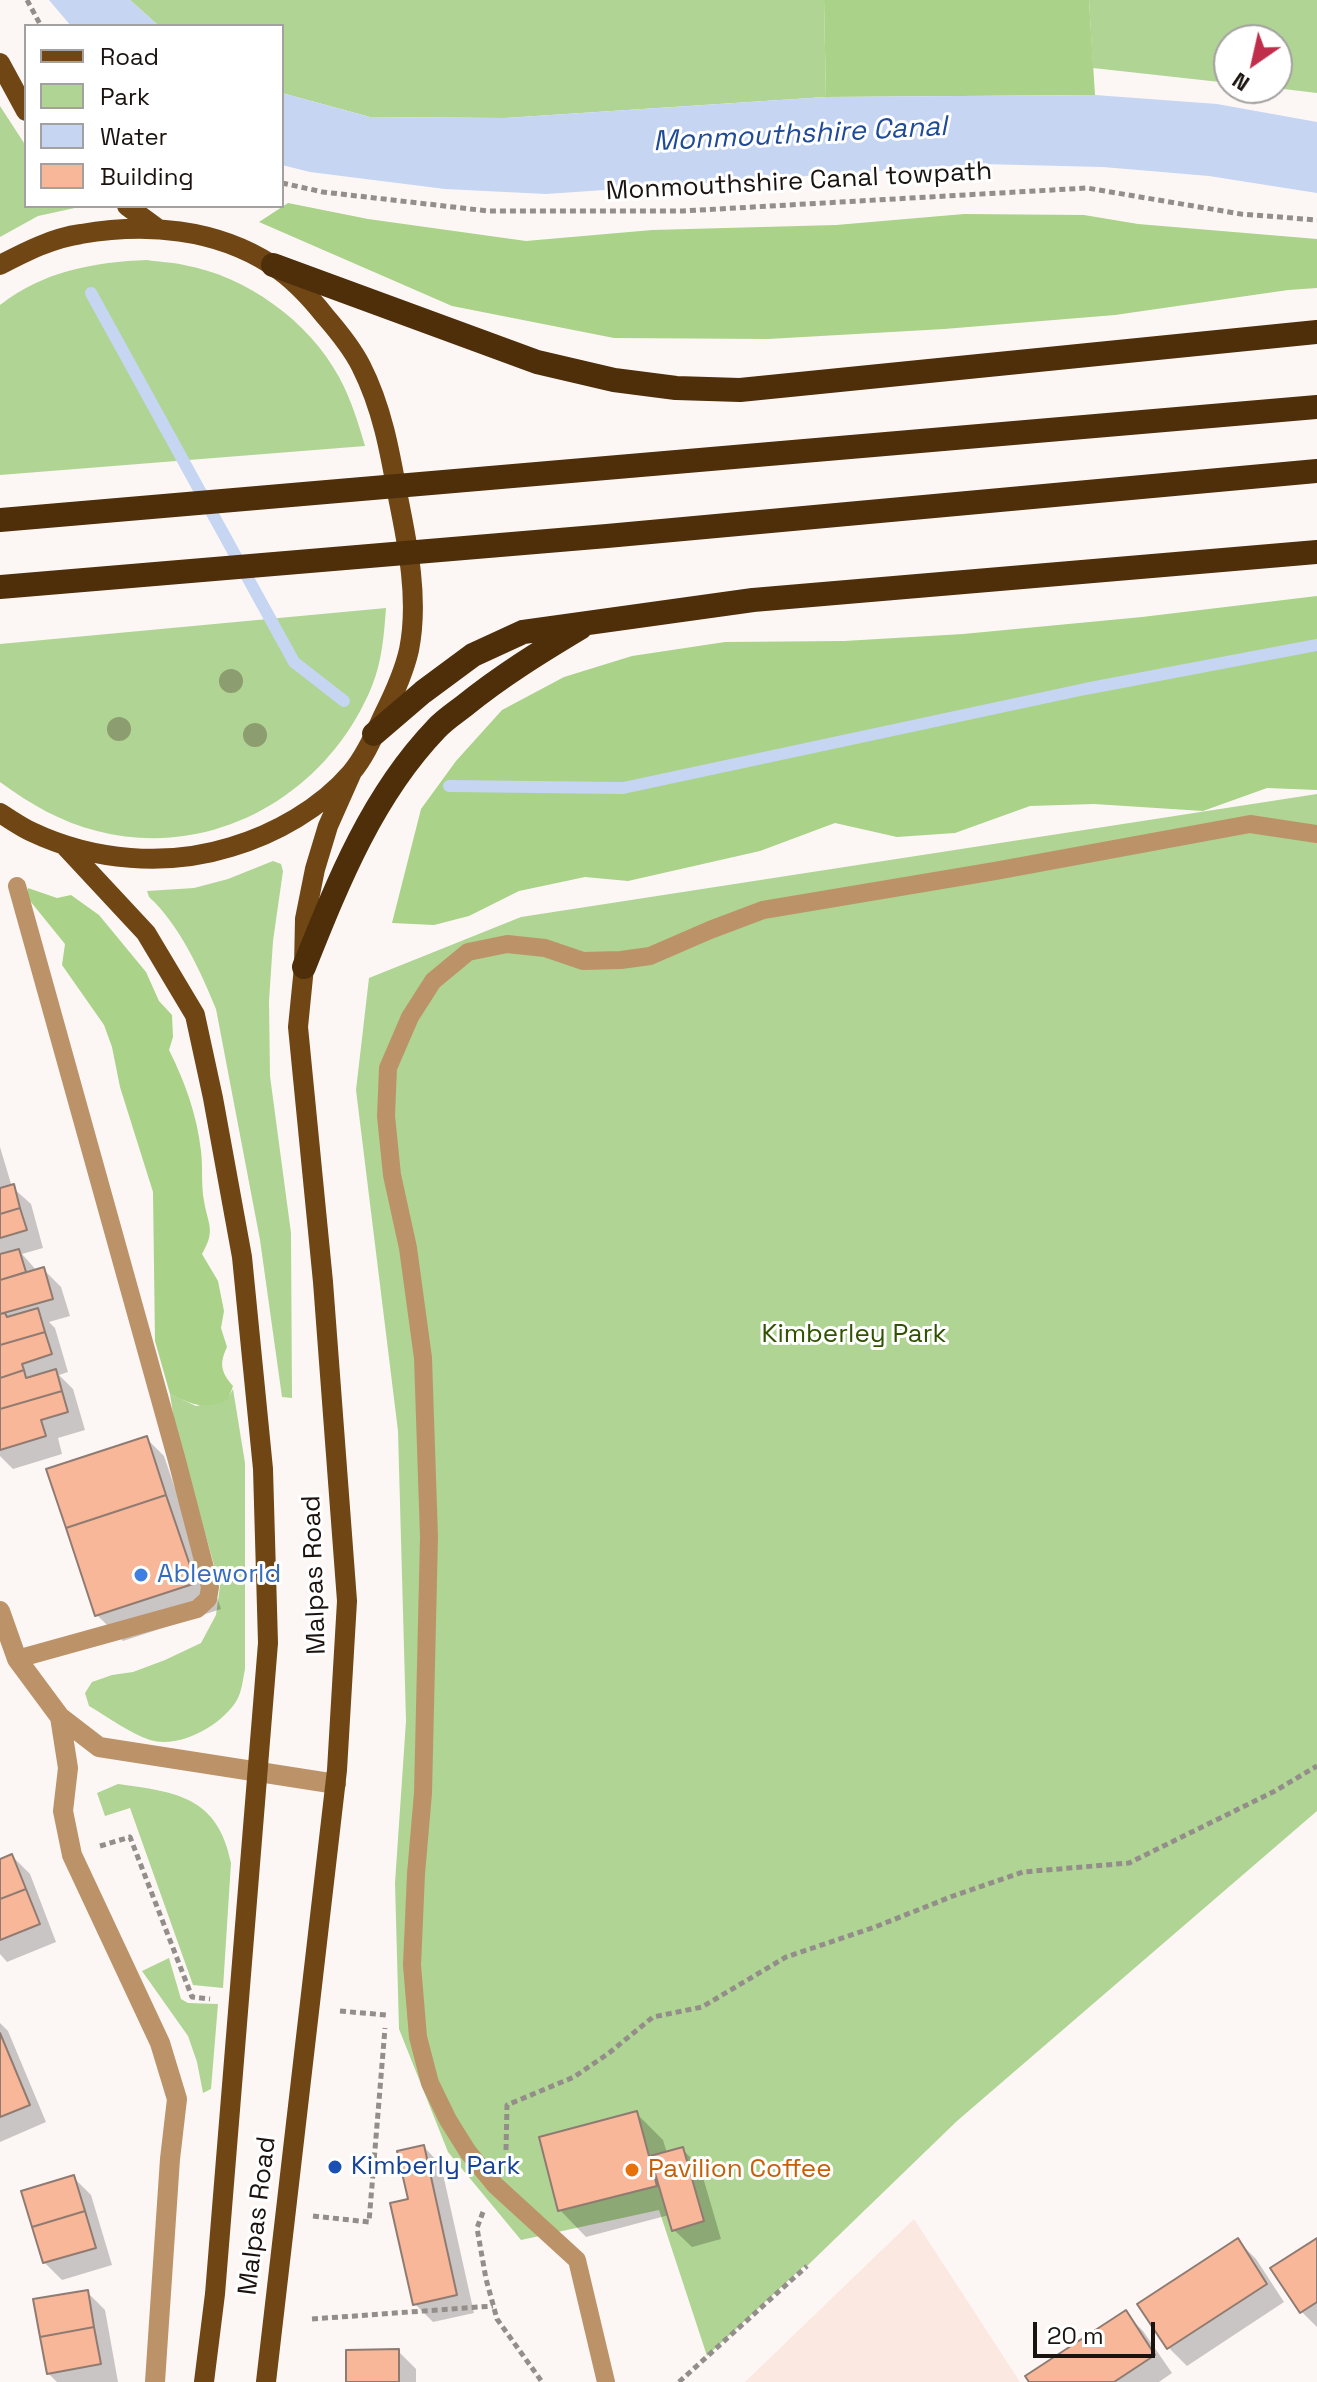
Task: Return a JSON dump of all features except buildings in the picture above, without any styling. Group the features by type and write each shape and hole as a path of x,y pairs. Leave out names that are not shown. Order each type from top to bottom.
{"highway":[{"path":"273,265 537,362 614,380 676,388 740,390 1317,332"},
{"path":"0,520 1317,407"},
{"path":"0,587 607,536 1317,471"},
{"path":"374,734 473,655 523,632 753,600 1317,552"},
{"path":"304,967 343,871 395,778 437,727 491,684 593,621"}],"main road":[{"path":"0,63 24,107"},
{"path":"130,208 157,228"},
{"path":"0,265 33,248 79,234 157,228 198,234 237,246 273,265 308,296 336,329 360,364 377,401 410,560 412,611 409,650 397,688 352,772 315,806 280,827 246,843 209,854 170,860 117,856 65,846 29,831 0,813"},
{"name":"Malpas Road","path":"266,2382 336,1784 347,1601 323,1282 298,1027 305,919 315,869 328,826 352,772"},
{"name":"Malpas Road","path":"65,846 146,933 195,1015 242,1257 263,1469 268,1643 215,2294 204,2382"}],"street":[{"path":"0,1611 17,1659 60,1717 99,1747 336,1784"},
{"path":"60,1717 68,1768 63,1811 72,1855 160,2043 177,2099 155,2382"}],"lane":[{"path":"606,2382 577,2260 495,2185 468,2152 430,2083 418,2037 412,1965 427,1706 429,1537 423,1358 408,1248 392,1175 386,1116 388,1068 410,1017 433,981 468,952 507,944 545,948 583,961 621,960 650,956 763,910 1010,869 1250,824 1317,834"},
{"path":"17,886 210,1587 208,1599 197,1609 17,1659"}],"path":[{"path":"27,0 40,24"},
{"name":"Monmouthshire Canal towpath","path":"284,183 323,192 488,211 683,211 1087,188 1241,214 1317,220"},
{"path":"542,2382 497,2319 477,2228 507,2148 507,2105 574,2077 653,2017 702,2007 786,1957 1023,1872 1129,1863 1275,1791 1317,1766"},
{"path":"72,1855 130,1837 192,1997"},
{"path":"284,2212 369,2222 386,2015"},
{"path":"679,2382 807,2266"},
{"path":"312,2319 493,2306"}],"shaded area":[{"path":"914,2219 1020,2382 745,2382"}],"green space":[{"path":"130,0 824,0 826,97 505,118 370,117 284,94 284,24 157,24"},
{"path":"824,0 1089,0 1095,95 826,97"},
{"path":"1089,0 1317,0 1317,93 1293,90 1293,24 1213,24 1213,81 1093,68"},
{"path":"0,106 24,143 24,208 75,208 38,216 0,237"},
{"path":"288,203 368,219 526,241 652,230 836,225 964,214 1084,215 1138,224 1317,239 1317,288 1115,315 944,329 768,339 614,338 452,306 259,222"},
{"path":"147,260 184,265 230,279 274,304 293,320 311,337 339,377 351,402 365,446 0,475 0,305 34,284 70,270"},
{"path":"1317,596 1317,790 1267,788 1203,811 1094,804 1030,806 955,833 897,837 835,823 760,851 628,881 585,877 519,891 469,916 434,925 392,923 421,809 456,761 502,710 564,677 632,656 725,642 844,641 963,634"},
{"path":"386,608 375,677 352,724 327,758 296,787 262,810 223,827 183,836 140,838 71,823 34,805 0,782 0,644"},
{"name":"Kimberley Park","path":"1317,794 1317,1811 957,2121 807,2266 707,2356 659,2210 521,2240 448,2152 399,2029 395,1883 406,1721 398,1431 356,1090 369,978 521,917"},
{"path":"273,861 281,864 283,871 273,941 269,1001 270,1076 291,1233 292,1398 282,1397 260,1240 216,1009 188,949 147,891 194,888 228,879"},
{"path":"28,888 57,898 71,895 99,915 146,972 159,1001 172,1015 173,1037 169,1050 190,1099 202,1157 203,1195 210,1228 202,1254 218,1281 224,1311 221,1328 227,1347 222,1368 233,1386 228,1400 198,1405 170,1394 155,1341 153,1192 104,1025 62,965 65,944 26,896"},
{"path":"233,1389 245,1463 245,1669 241,1689 230,1709 199,1733 174,1741 150,1740 89,1706 85,1693 92,1682 133,1672 201,1643 216,1615 220,1586 175,1427 170,1394 196,1406 227,1400"},
{"path":"118,1784 159,1790 192,1802 216,1824 225,1841 231,1863 223,1988 193,1985 130,1808 105,1816 97,1793"},
{"path":"169,1958 181,1999 188,2003 218,2004 211,2089 203,2093 188,2036 142,1971"}],"water":[{"path":"49,0 130,0 157,24 69,24"},
{"name":"Monmouthshire Canal","path":"284,94 370,117 505,118 826,97 1095,95 1217,104 1317,122 1317,193 1209,176 1103,167 981,164 546,194 445,189 310,172 284,166"}],"waterway":[{"path":"91,293 294,662 344,701"},
{"path":"449,786 623,788 1085,689 1317,645"}],"place":[{"name":"Ableworld","path":"141,1575"},
{"name":"Kimberly Park","path":"335,2167"},
{"name":"Pavilion Coffee","path":"632,2170"}]}
